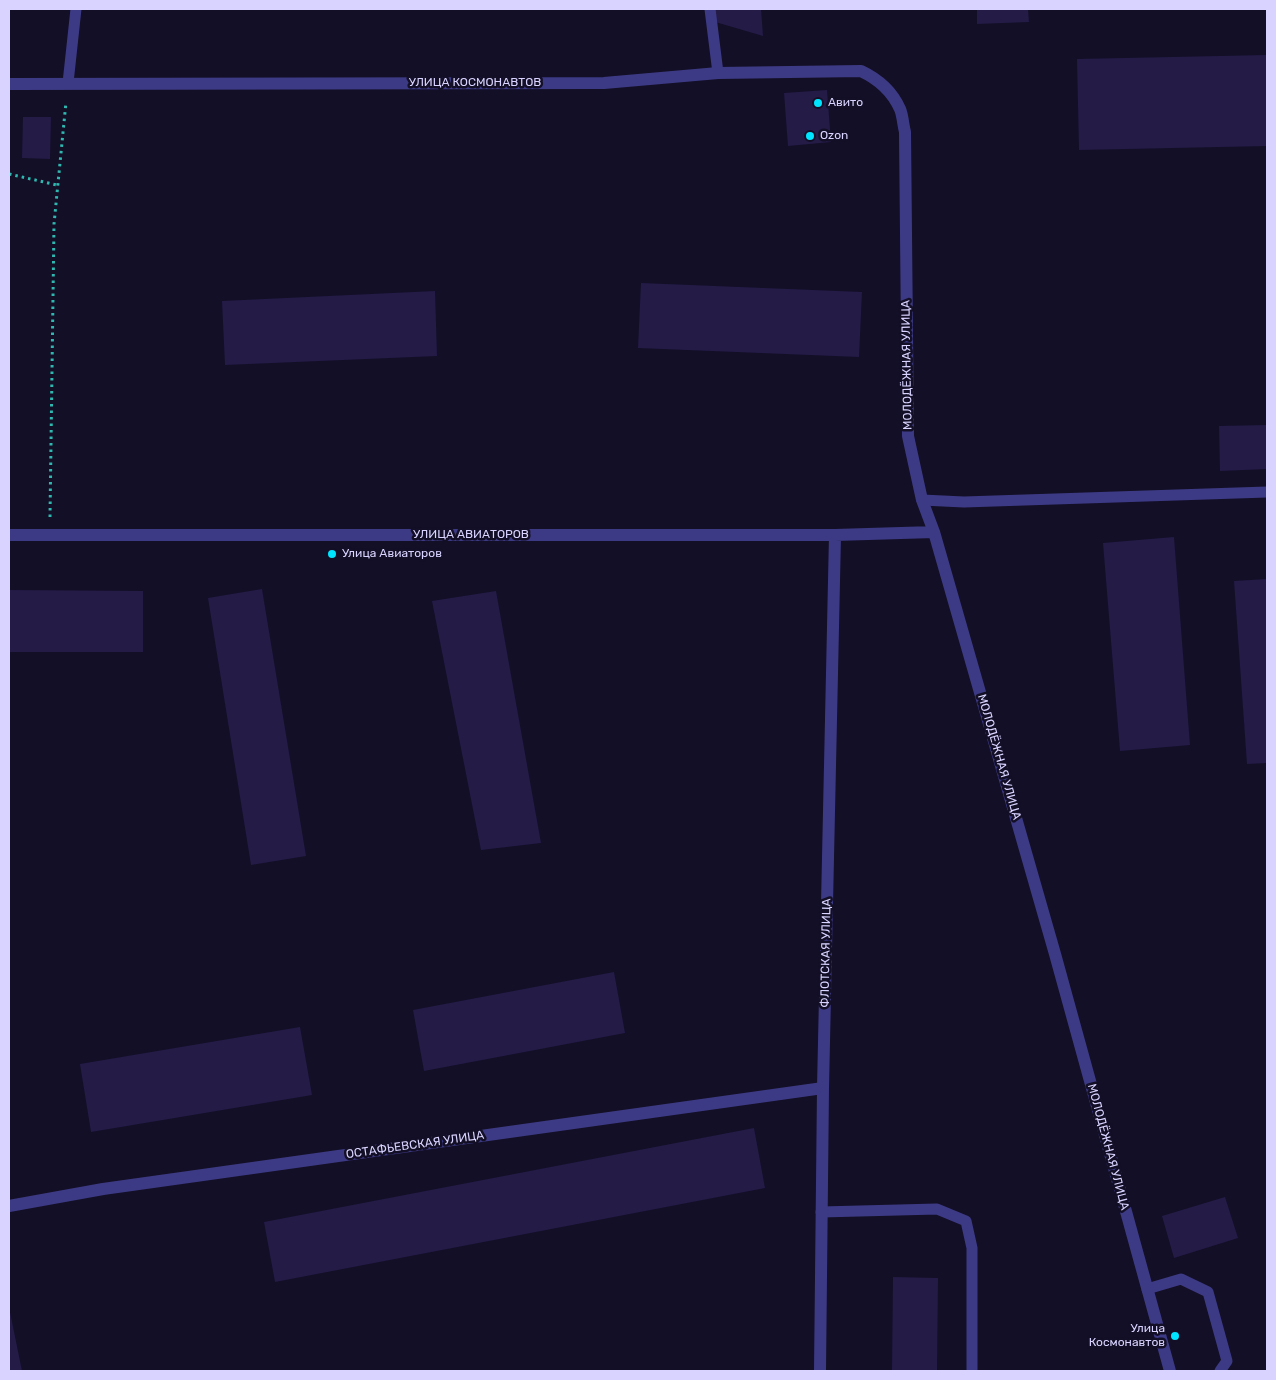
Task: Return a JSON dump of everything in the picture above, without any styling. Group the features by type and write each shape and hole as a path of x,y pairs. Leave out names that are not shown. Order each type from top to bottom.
{"street":[{"name":"УЛИЦА КОСМОНАВТОВ","path":"9,84 604,83 718,73 861,71 876,78 887,89 900,110 905,132"},
{"name":"МОЛОДЁЖНАЯ УЛИЦА","path":"905,132 908,436 922,500 934,532 1055,954 1170,1371"},
{"name":"УЛИЦА АВИАТОРОВ","path":"9,535 835,535 934,532"},
{"name":"ФЛОТСКАЯ УЛИЦА","path":"820,1371 823,1088 835,535"},
{"name":"ОСТАФЬЕВСКАЯ УЛИЦА","path":"9,1206 103,1189 823,1088"}],"lane":[{"path":"68,83 76,9"},
{"path":"710,9 718,73"},
{"path":"922,500 964,502 1267,492"},
{"path":"822,1212 937,1209 966,1220 972,1248 972,1371"},
{"path":"1147,1289 1181,1279 1208,1292 1227,1361 1220,1371"}],"path":[{"path":"50,536 54,224 68,83"},
{"path":"9,174 58,185"}],"building":[{"path":"712,9 761,9 763,36 712,21"},
{"path":"977,9 1028,9 1029,22 977,24"},
{"path":"1267,55 1267,146 1079,150 1077,59"},
{"path":"827,90 831,142 788,146 784,93"},
{"path":"23,117 51,117 50,159 22,158"},
{"path":"641,283 862,292 859,357 638,348"},
{"path":"435,291 437,356 225,365 222,301"},
{"path":"1267,425 1267,469 1220,471 1219,426"},
{"path":"1174,537 1190,745 1120,751 1103,543"},
{"path":"1267,579 1267,763 1247,764 1234,581"},
{"path":"262,589 306,856 251,865 208,598"},
{"path":"9,590 143,591 143,652 9,652"},
{"path":"496,591 541,843 481,850 432,601"},
{"path":"614,972 625,1033 424,1071 413,1010"},
{"path":"300,1027 312,1095 91,1132 80,1064"},
{"path":"754,1128 765,1188 275,1282 264,1222"},
{"path":"1225,1197 1238,1238 1174,1258 1162,1216"},
{"path":"893,1277 938,1278 937,1371 892,1371"},
{"path":"10,1312 22,1371 9,1371"}],"place":[{"name":"Авито","path":"818,103"},
{"name":"Ozon","path":"810,136"},
{"name":"Улица Авиаторов","path":"332,554"},
{"name":"Улица Космонавтов","path":"1175,1336"}]}
